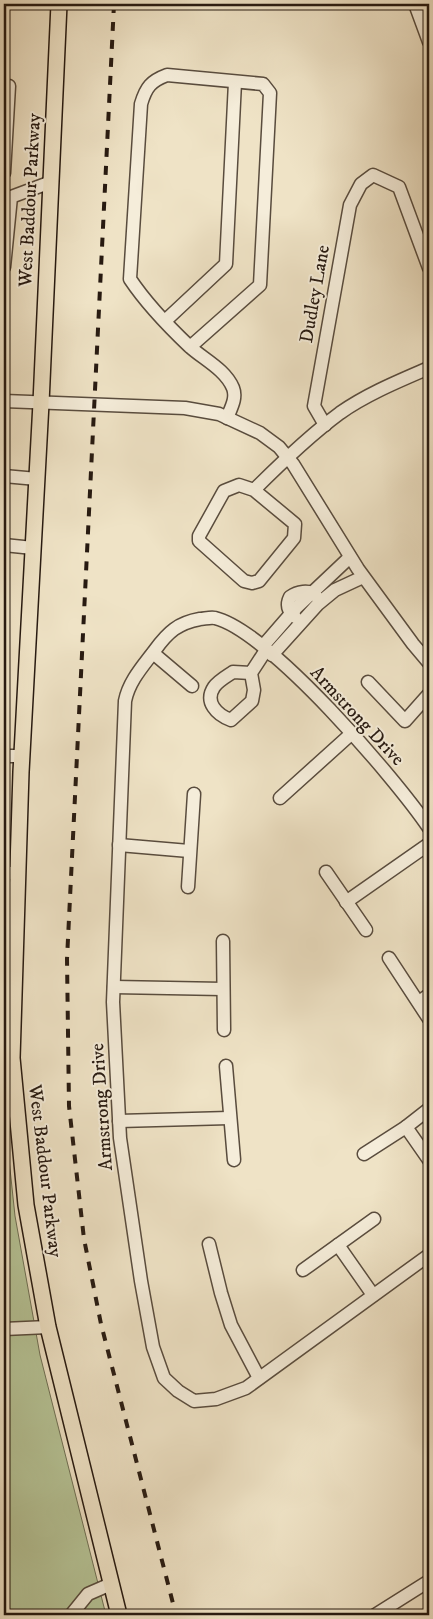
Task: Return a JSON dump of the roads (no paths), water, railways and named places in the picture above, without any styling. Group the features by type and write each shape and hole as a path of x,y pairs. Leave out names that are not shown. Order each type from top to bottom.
{"main road":[{"name":"West Baddour Parkway","path":"59,4 41,403 22,756 11,873 8,1058 26,1205 48,1327 119,1615"}],"street":[{"path":"415,4 429,39"},
{"path":"190,347 260,285 270,93 263,84 167,75 155,80 145,89 142,104 130,279 138,292 165,321 190,347 221,372 233,388 234,399 227,418"},
{"path":"165,321 226,264 235,82"},
{"path":"4,86 9,86 4,173"},
{"name":"Dudley Lane","path":"325,425 314,406 350,205 361,184 373,175 399,187 429,268"},
{"path":"4,267 7,197 51,182"},
{"path":"254,490 287,457 341,412 389,385 429,368"},
{"path":"4,401 185,408 219,414 260,433 279,447 287,457 305,482 363,577 429,663"},
{"path":"4,476 37,479"},
{"path":"239,485 254,490 295,524 296,532 294,538 260,581 252,583 244,582 206,550 199,541 199,536 224,491 239,485"},
{"path":"4,545 33,548"},
{"path":"251,673 267,650 317,597 350,557"},
{"path":"317,597 363,577"},
{"name":"Armstrong Drive","path":"429,828 417,810 351,734 267,650 239,629 214,617 184,622 168,632 128,687 125,701 114,988 119,1121 141,1281 153,1346 164,1378 178,1391 194,1401 229,1396 246,1388 429,1255"},
{"path":"153,653 192,686"},
{"path":"368,682 405,721 429,694"},
{"path":"280,798 351,734"},
{"path":"4,756 22,756"},
{"path":"188,887 194,794"},
{"path":"346,902 429,844"},
{"path":"119,845 189,851"},
{"path":"326,872 366,930"},
{"path":"223,941 224,1030"},
{"path":"389,958 424,999 429,1019"},
{"path":"114,988 224,989"},
{"path":"226,1066 234,1160"},
{"path":"364,1154 406,1127 429,1109"},
{"path":"119,1121 229,1118"},
{"path":"406,1127 429,1160"},
{"path":"303,1270 374,1219"},
{"path":"209,1244 220,1293 231,1325 259,1378"},
{"path":"338,1245 373,1295"},
{"path":"4,1329 48,1327"},
{"path":"374,1615 429,1581"},
{"path":"71,1615 88,1594 111,1584"}],"railway":[{"path":"114,4 67,959 69,1106 84,1239 101,1324 176,1615"}]}
